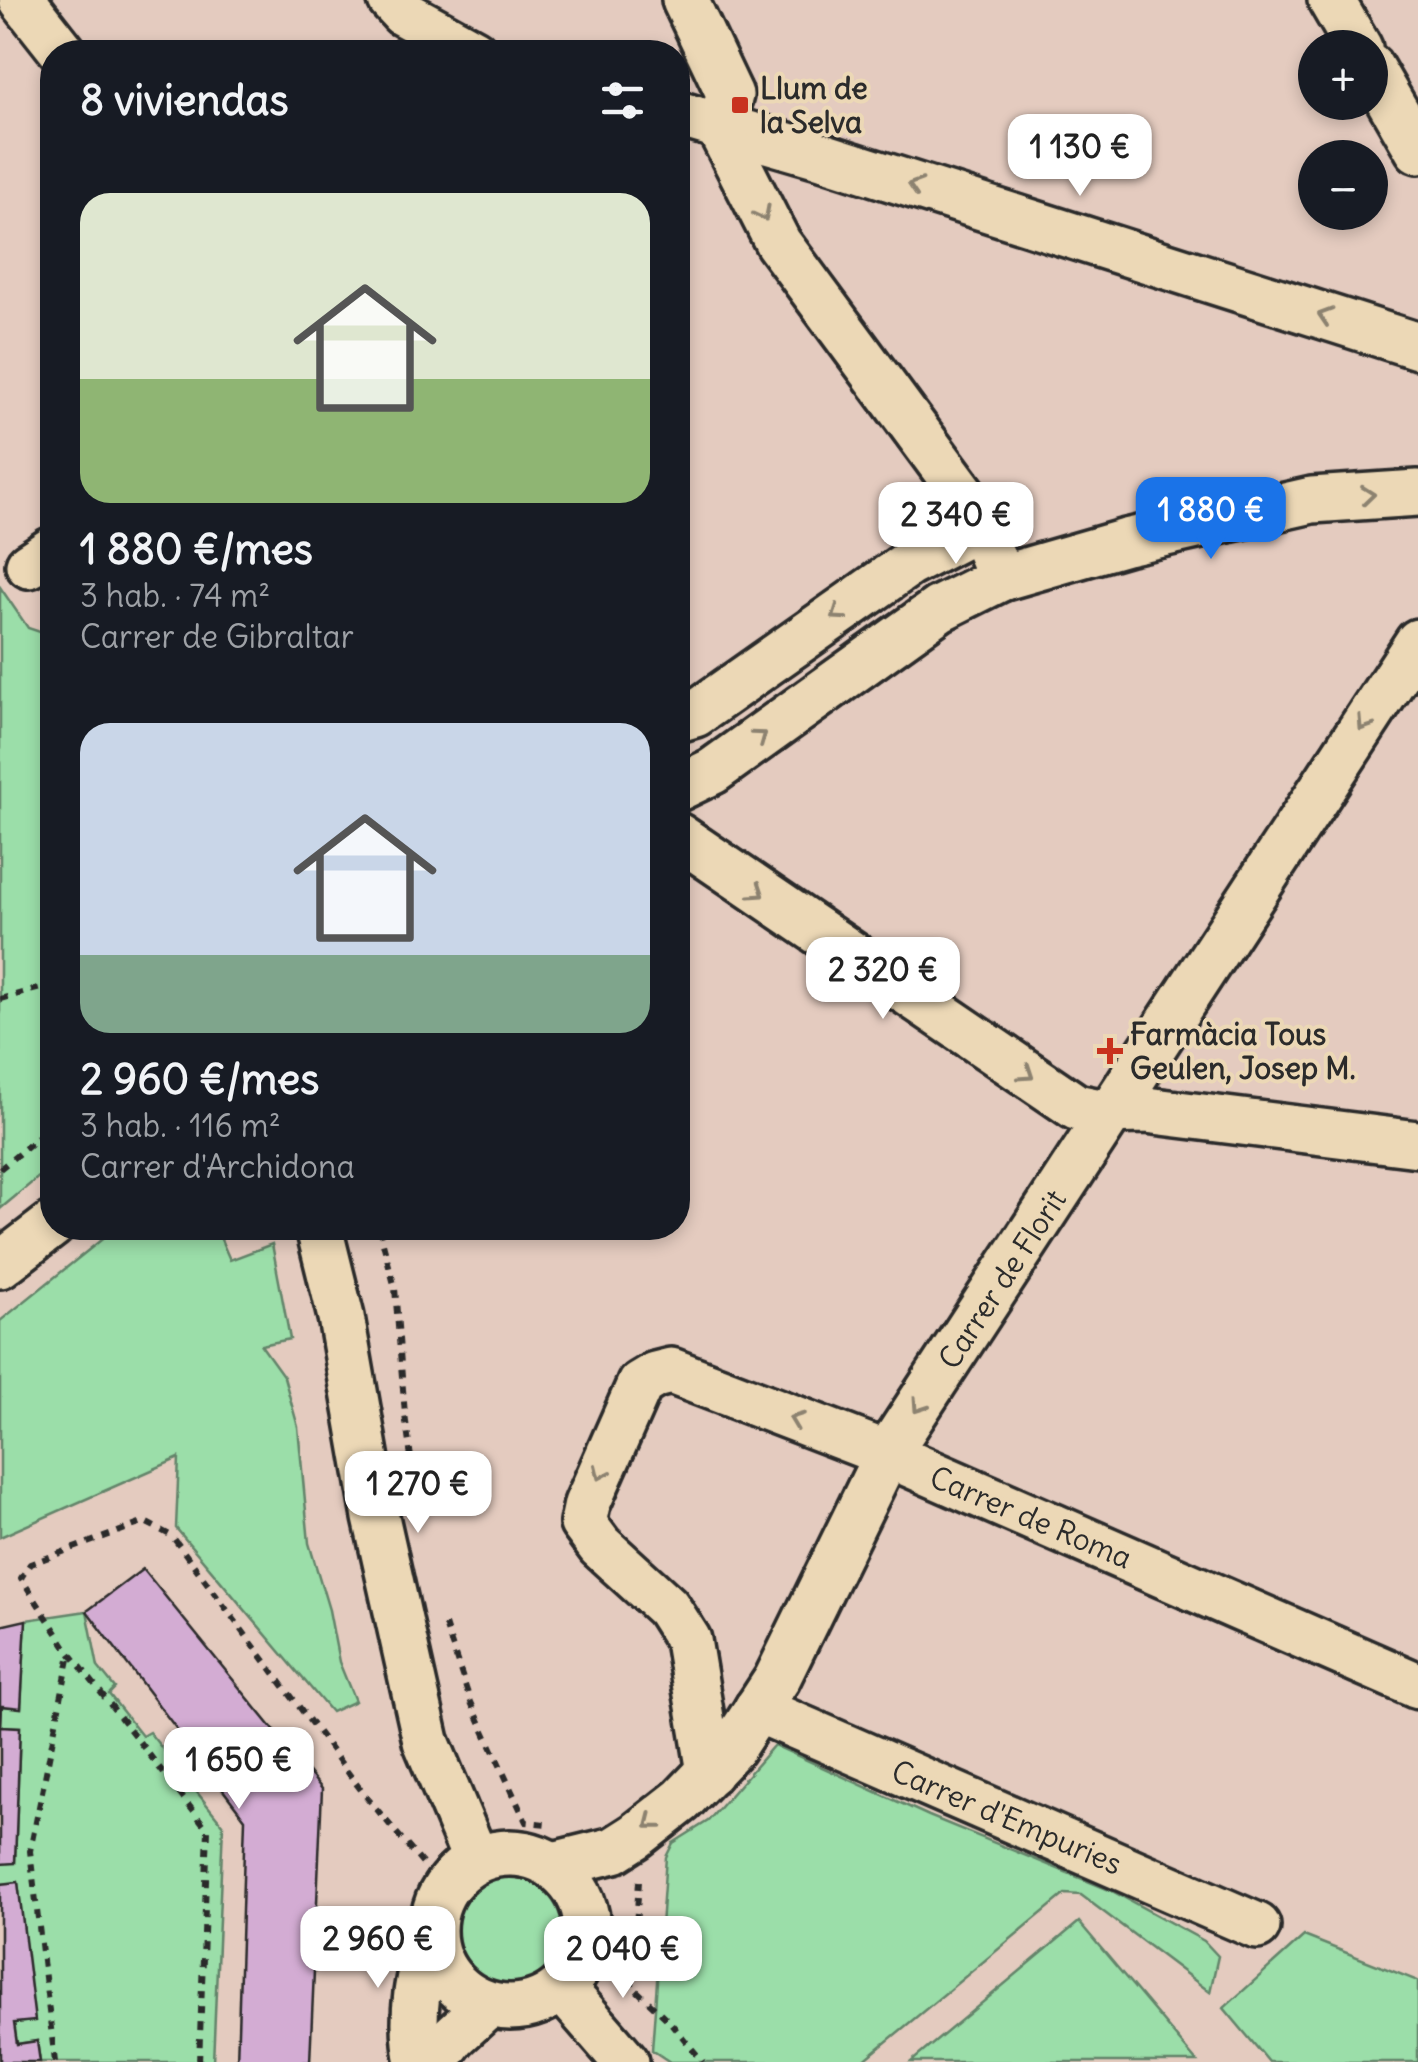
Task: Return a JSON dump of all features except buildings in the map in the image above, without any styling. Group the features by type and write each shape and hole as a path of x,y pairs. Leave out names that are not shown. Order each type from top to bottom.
{"street":[{"path":"22,0 53,40"},
{"path":"390,0 403,13 452,40"},
{"path":"685,0 730,95 698,121"},
{"path":"1331,0 1348,30"},
{"path":"1388,98 1418,150"},
{"path":"698,121 819,155 1418,346"},
{"path":"698,121 778,243 951,476 980,527 1001,578"},
{"path":"690,782 713,771 938,609 1001,578 1126,542 1312,500 1418,493"},
{"path":"690,716 908,564 980,527"},
{"name":"Carrer de Florit","path":"555,1845 611,1851 682,1800 732,1748 776,1679 887,1454 1418,642"},
{"path":"690,844 1076,1107 1094,1111 1146,1110 1418,1144"},
{"path":"0,1265 40,1234"},
{"path":"322,1240 342,1317 376,1517 426,1741 451,1892 436,1956 448,1978 466,1994 488,2005 514,2008 540,2002 562,1988 582,1959 588,1924 583,1902 555,1845 529,1855 502,1853 451,1892 417,1981 413,2031 419,2062"},
{"name":"Carrer de Roma","path":"710,1772 688,1640 667,1607 600,1546 583,1523 586,1504 640,1384 656,1374 671,1371 887,1454 1418,1686"},
{"name":"Carrer d'Empuries","path":"757,1708 1258,1926"},
{"path":"562,1988 626,2062"},
{"path":"434,2062 454,2036 488,2005"}],"path":[{"path":"0,999 40,988"},
{"path":"0,1168 40,1136"},
{"path":"382,1240 395,1288 405,1415 414,1473"},
{"path":"199,2062 208,1830 70,1653 21,1578 30,1564 146,1522 172,1536 364,1794 451,1892"},
{"path":"440,1607 470,1700 526,1822 555,1845"},
{"path":"55,2062 30,1851 70,1653"},
{"path":"611,1851 639,1881 632,1986 670,2022 703,2062"}],"green space":[{"path":"0,587 28,628 40,632 40,1176 0,1209"},
{"path":"101,1240 221,1240 230,1260 272,1244 290,1339 261,1345 284,1377 298,1427 309,1543 329,1610 339,1662 355,1701 331,1712 176,1528 179,1458 0,1537 0,1321"},
{"path":"87,1611 98,1667 115,1688 109,1694 142,1736 149,1732 223,1825 213,2062 40,2062 37,2041 17,2044 14,2023 34,2021 18,1883 0,1884 0,1864 15,1862 20,1727 1,1726 2,1706 21,1707 26,1620"},
{"path":"774,1745 929,1816 1112,1891 1204,1941 1218,1956 1210,1992 1081,1895 1065,1894 862,2062 670,2062 652,2050 666,1857 673,1843 708,1821"},
{"path":"508,1877 529,1881 546,1893 558,1910 562,1931 558,1952 546,1969 529,1981 508,1985 487,1981 470,1969 458,1952 454,1931 458,1910 470,1893 487,1881"},
{"path":"1079,1922 1197,2062 911,2062"},
{"path":"1304,1936 1418,1981 1418,2062 1269,2062 1224,2008"}],"place":[{"name":"Llum de la Selva","path":"740,105"},
{"name":"Farmàcia Tous Geulen, Josep M.","path":"1110,1051"}]}
